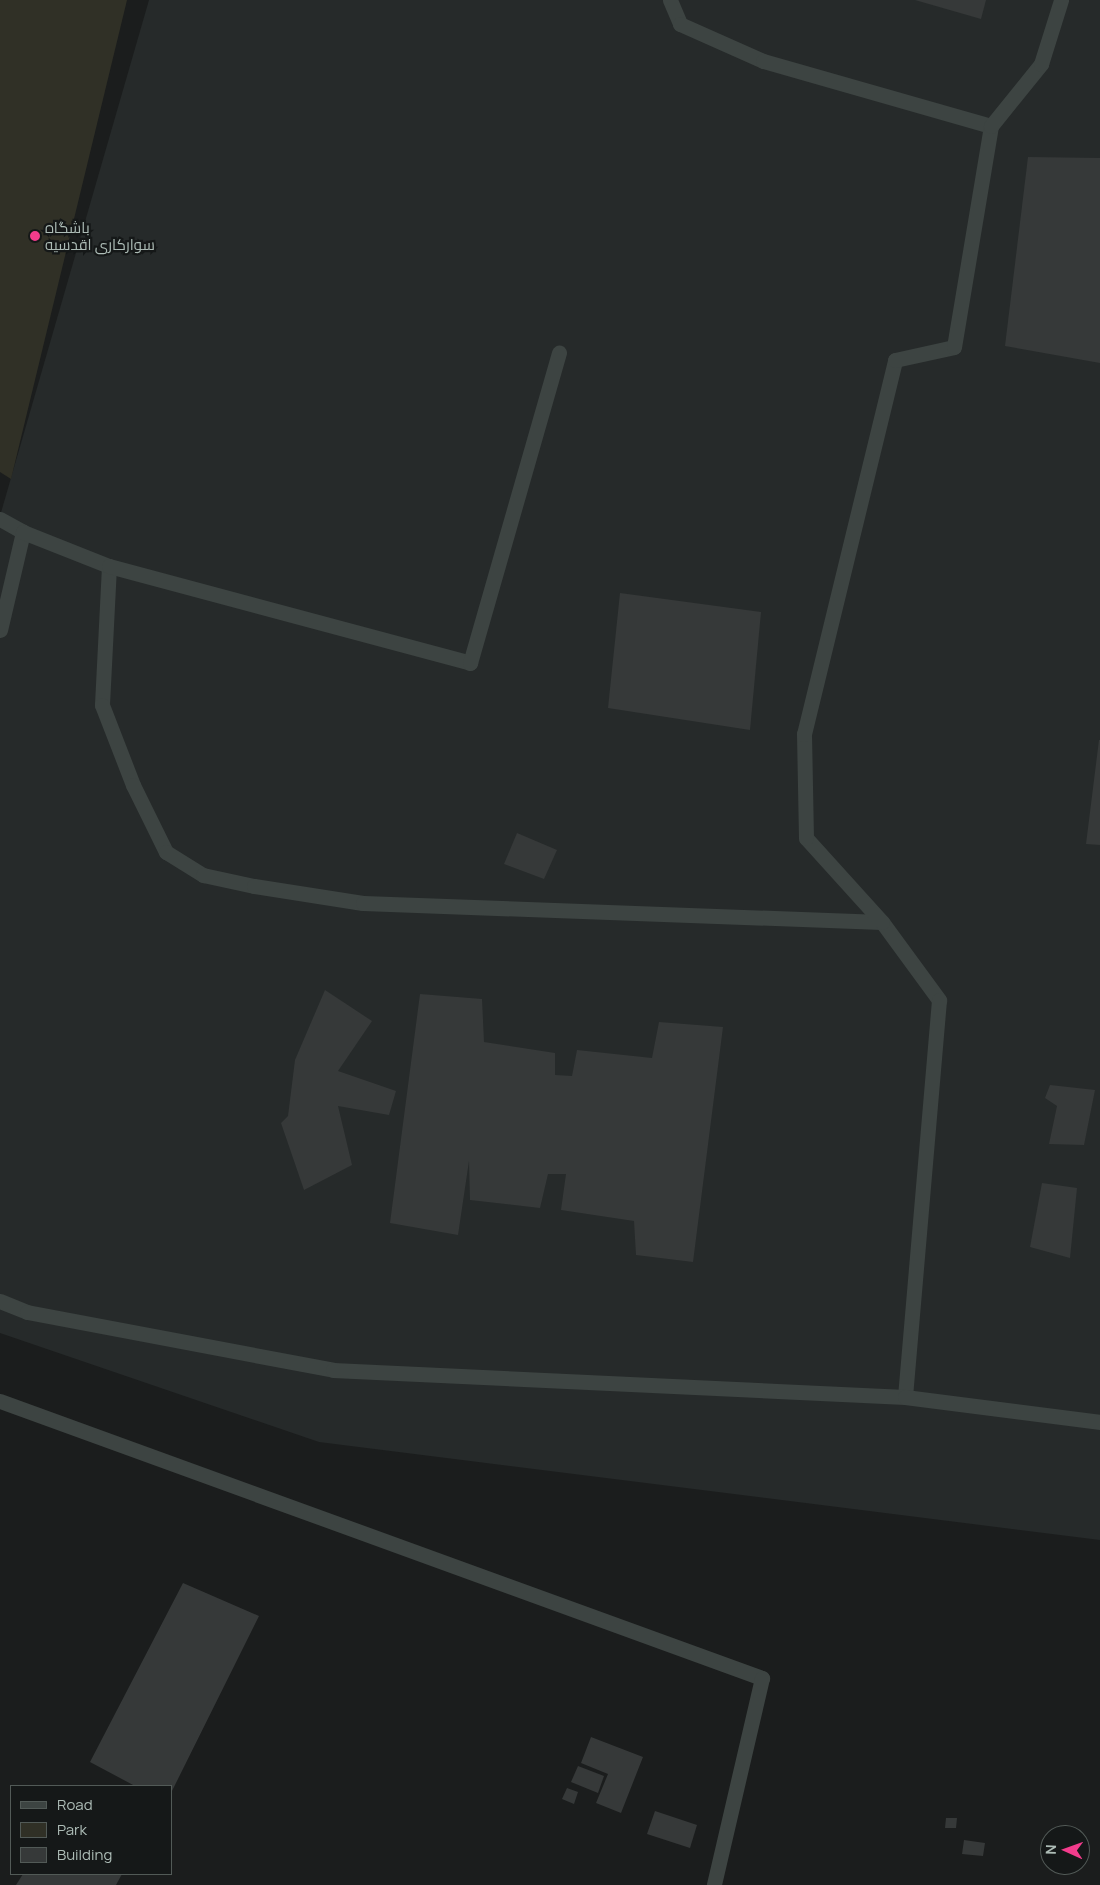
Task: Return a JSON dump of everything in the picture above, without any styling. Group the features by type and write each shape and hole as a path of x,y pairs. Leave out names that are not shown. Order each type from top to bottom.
{"street":[{"path":"670,0 680,24 763,61 991,126"},
{"path":"905,1397 939,1000 882,922 806,838 804,734 895,360 954,347 991,126 1041,64 1061,0"},
{"path":"0,519 23,532 109,566 470,662 559,353"},
{"path":"0,630 23,532"},
{"path":"109,566 102,704 133,785 166,852 203,875 254,886 363,903 882,922"},
{"path":"0,1301 27,1312 333,1370 905,1397 1100,1422"},
{"path":"0,1401 762,1678 714,1885"}],"shaded area":[{"path":"149,0 1100,0 1100,1540 319,1442 0,1333 0,516"}],"green space":[{"name":"باشگاه سوارکاری اقدسیه","path":"0,0 127,0 11,479 0,472"}],"building":[{"path":"915,0 986,0 981,19"},
{"path":"1028,157 1100,158 1100,363 1005,346"},
{"path":"620,593 761,612 750,730 608,708"},
{"path":"1100,740 1100,845 1086,844"},
{"path":"517,833 557,850 544,879 504,864"},
{"path":"325,990 372,1021 338,1071 396,1091 389,1115 338,1106 352,1165 304,1190 281,1123 288,1116 295,1060"},
{"path":"420,994 482,999 484,1042 555,1053 555,1075 572,1076 577,1050 652,1058 659,1022 723,1027 693,1262 636,1255 634,1221 561,1210 566,1174 548,1174 540,1208 470,1200 469,1161 458,1235 390,1223"},
{"path":"1050,1085 1095,1090 1084,1145 1049,1144 1057,1106 1045,1098"},
{"path":"1042,1183 1077,1188 1070,1258 1030,1247"},
{"path":"183,1583 259,1616 172,1791 172,1785 133,1785 90,1762"},
{"path":"591,1737 643,1757 621,1813 596,1803 608,1774 581,1763"},
{"path":"578,1766 604,1776 598,1793 571,1782"},
{"path":"567,1788 578,1792 574,1804 562,1799"},
{"path":"655,1811 697,1825 690,1848 647,1834"},
{"path":"946,1818 957,1818 956,1828 945,1828"},
{"path":"964,1840 985,1843 983,1856 962,1854"},
{"path":"22,1875 121,1875 116,1885 16,1885"}],"place":[{"name":"باشگاه سوارکاری اقدسیه","path":"35,236"}]}
